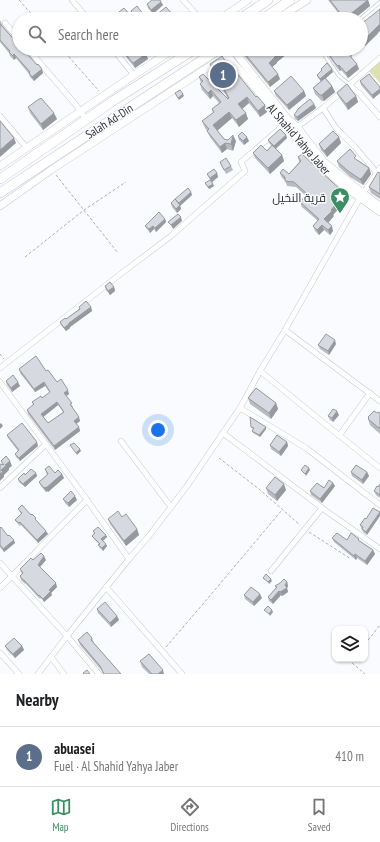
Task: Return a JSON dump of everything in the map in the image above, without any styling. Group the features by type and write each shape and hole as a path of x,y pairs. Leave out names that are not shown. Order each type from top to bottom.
{"highway":[{"path":"250,12 268,0"},
{"path":"276,12 288,5"},
{"name":"Salah Ad-Din","path":"0,179 113,101 184,56"},
{"name":"Salah Ad-Din","path":"0,193 208,56"}],"street":[{"path":"72,0 82,12"},
{"path":"183,0 194,12"},
{"path":"230,12 248,0"},
{"path":"288,5 307,0"},
{"path":"5,23 12,31"},
{"path":"34,56 76,105 86,120"},
{"path":"119,56 134,75"},
{"path":"0,166 163,56"},
{"path":"0,206 73,154 227,56"},
{"name":"Al Shahid Yahya Jaber","path":"233,56 233,63 318,164 341,184 380,206"},
{"name":"Al Shahid Yahya Jaber","path":"236,56 287,118 297,127 324,162 380,212"},
{"path":"0,368 171,236 245,171 241,162 285,124 297,127 323,108 380,59"},
{"path":"349,85 360,94 380,117"},
{"path":"323,108 336,128 355,147 376,173"},
{"path":"0,116 27,148"},
{"path":"38,674 106,587 149,536 240,408 362,196 380,168"},
{"path":"285,330 380,401"},
{"path":"260,371 380,468"},
{"path":"0,382 129,559"},
{"path":"340,436 370,393"},
{"path":"240,408 306,448 380,504"},
{"path":"223,433 322,508 380,549"},
{"path":"121,441 171,507"},
{"path":"0,488 46,444"},
{"path":"0,588 87,500"},
{"path":"271,570 322,508"},
{"path":"0,563 67,636 99,674"},
{"path":"106,587 182,674"},
{"path":"0,653 19,674"},
{"path":"51,657 64,674"}],"lane":[{"path":"368,12 380,2"},
{"path":"326,56 339,76 349,85"}],"path":[{"path":"19,0 30,12"},
{"path":"68,56 103,96"},
{"path":"51,170 118,253"},
{"path":"25,257 84,210 126,182"},
{"path":"219,458 259,489 305,530 351,559"},
{"path":"162,652 282,510"},
{"path":"368,640 380,625"},
{"path":"351,662 365,674"}],"green space":[{"path":"380,62 380,83 369,71"}],"building":[{"path":"152,0 160,0 161,2 151,10 147,4"},
{"path":"330,0 368,0 353,12 339,12"},
{"path":"137,6 142,12 132,12 131,11"},
{"path":"166,7 170,12 160,12"},
{"path":"124,8 128,12 119,12"},
{"path":"380,9 380,24 368,36 368,19"},
{"path":"0,24 12,37 12,55 9,52 10,51 0,40"},
{"path":"16,56 29,56 42,69 32,77 29,73 30,72"},
{"path":"127,56 143,56 133,63"},
{"path":"222,56 233,73 235,71 256,97 257,96 265,105 258,111 247,97 238,104 246,113 236,120 229,112 213,125 224,139 228,140 233,135 231,144 225,143 220,147 207,131 209,129 202,121 214,112 212,109 221,102 211,90 208,93 200,84 203,81 199,77 203,74 228,99 229,98 210,64"},
{"path":"247,56 275,56 269,63 278,74 268,82"},
{"path":"330,56 350,56 357,64 346,73 339,65 338,66"},
{"path":"327,63 332,69 320,79 317,75"},
{"path":"369,74 380,87 380,89 372,95 360,81"},
{"path":"291,76 304,91 287,105 274,91"},
{"path":"325,78 332,86 320,95 313,88"},
{"path":"347,84 356,96 346,104 337,93"},
{"path":"180,90 183,94 178,98 175,93"},
{"path":"41,98 54,113 41,124 28,107"},
{"path":"310,99 314,104 297,117 294,115 299,108"},
{"path":"0,121 14,138 0,150"},
{"path":"280,129 286,135 274,146 268,140"},
{"path":"333,131 339,137 324,151 319,144"},
{"path":"242,132 247,137 243,141 238,136"},
{"path":"261,145 267,151 272,145 282,155 268,168 253,153"},
{"path":"350,149 356,156 354,158 369,168 360,179 337,161"},
{"path":"302,154 345,194 324,219 332,226 328,230 322,225 317,230 313,226 319,219 300,202 307,194 294,182 285,181 285,177 280,173 283,169 289,174 301,161 298,157"},
{"path":"226,158 231,166 224,170 220,162"},
{"path":"214,169 217,173 210,178 207,174"},
{"path":"378,172 380,173 380,194 369,187"},
{"path":"210,180 213,184 208,187 205,183"},
{"path":"188,188 191,192 179,203 175,199"},
{"path":"175,199 180,205 176,209 171,203"},
{"path":"159,212 165,219 155,228 153,226 149,229 145,226"},
{"path":"178,214 181,217 171,225 168,222"},
{"path":"110,282 114,287 108,291 105,286"},
{"path":"86,301 91,307 64,328 60,322 80,309 79,307"},
{"path":"326,334 335,340 328,351 318,345"},
{"path":"36,356 46,371 48,370 57,382 61,379 68,390 64,393 72,403 70,404 79,417 74,421 79,427 54,446 27,410 34,404 32,402 41,396 42,398 50,392 44,382 34,389 19,369","holes":["57,402 64,412 48,423 41,414"]},
{"path":"13,375 18,382 11,388 6,381"},
{"path":"256,388 276,403 269,413 248,398"},
{"path":"333,409 337,411 332,418 328,416"},
{"path":"374,411 380,413 379,428 368,419"},
{"path":"250,417 266,427 259,435 252,431 254,428 251,427"},
{"path":"22,423 37,442 19,458 15,454 19,450 7,435"},
{"path":"277,435 287,442 279,452 270,445"},
{"path":"74,443 80,449 76,453 70,445"},
{"path":"6,456 10,461 1,470 3,472 0,474 0,464 4,465 1,461"},
{"path":"305,465 309,468 305,474 301,470"},
{"path":"356,465 367,472 362,480 351,472"},
{"path":"49,466 55,473 58,470 62,474 46,488 44,488 39,482 48,474 45,469"},
{"path":"31,469 36,473 23,484 18,479"},
{"path":"275,477 284,484 275,495 266,488"},
{"path":"329,480 333,483 320,499 310,491 317,483 324,488"},
{"path":"380,484 380,495 374,491"},
{"path":"71,491 75,496 68,503 63,499"},
{"path":"22,505 31,515 32,514 36,518 35,519 46,531 37,540 20,522 19,523 15,520 22,513 18,509"},
{"path":"373,508 380,512 366,532 360,525"},
{"path":"118,511 122,517 126,514 137,529 124,541 108,519"},
{"path":"1,527 8,536 9,535 14,540 3,549 0,545"},
{"path":"98,527 106,535 101,539 106,544 102,548 92,536 95,533 93,531"},
{"path":"337,533 347,540 351,533 359,539 358,540 373,550 365,561 355,554 354,556 332,538"},
{"path":"41,553 44,556 38,565 56,583 43,599 20,576 23,573 20,569 31,558 33,560"},
{"path":"266,574 271,579 268,582 263,578"},
{"path":"284,579 287,582 285,585 287,588 280,592 279,591 271,600 268,597 277,587 275,586"},
{"path":"251,587 260,594 253,602 244,595"},
{"path":"105,602 117,616 110,623 97,609"},
{"path":"268,606 272,610 269,614 264,610"},
{"path":"87,632 92,638 91,640 121,674 104,674 100,666 78,640"},
{"path":"14,638 22,646 13,654 5,646"},
{"path":"149,654 163,670 158,674 152,674 140,661"},
{"path":"87,670 90,674 83,673"}],"place":[{"name":"abuasei","path":"223,75"},
{"name":"قرية النخيل","path":"340,214"}]}
